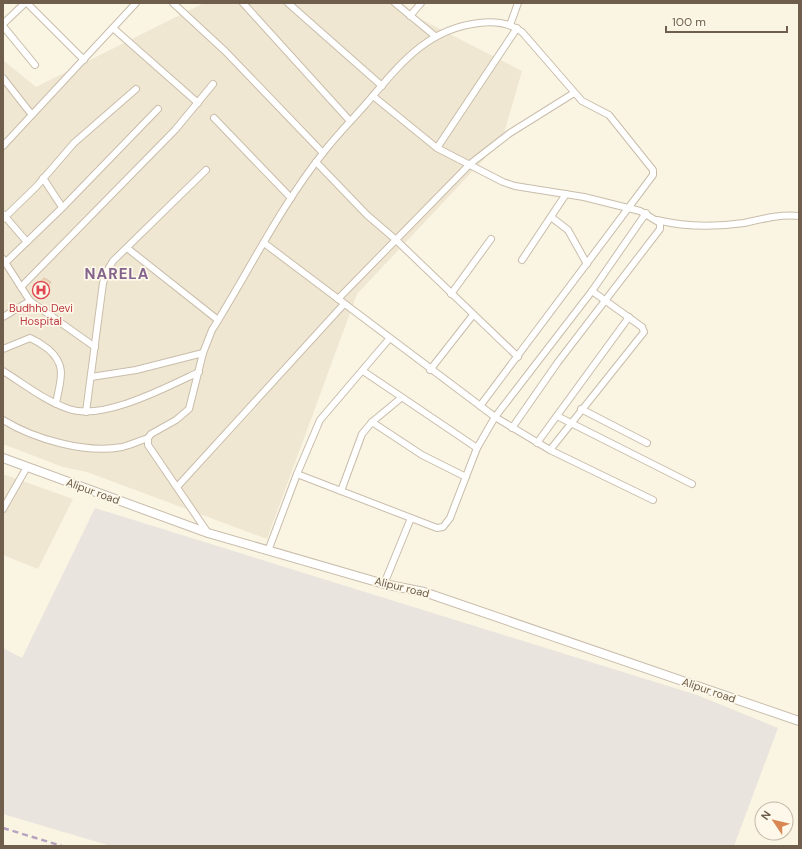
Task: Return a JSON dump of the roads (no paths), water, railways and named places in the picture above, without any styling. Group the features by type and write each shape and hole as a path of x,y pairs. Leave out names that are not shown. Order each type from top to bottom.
{"street":[{"path":"35,65 3,25 26,3 84,60"},
{"path":"3,146 136,3"},
{"path":"173,3 225,51 323,153"},
{"path":"243,3 350,121"},
{"path":"288,3 382,86"},
{"path":"395,3 434,36"},
{"path":"410,16 421,3"},
{"path":"437,148 513,26 518,3"},
{"path":"3,420 47,439 94,449 123,447 148,438 151,434 189,409 203,353 218,320 291,198 316,162 350,121 414,51 434,36 450,29 485,22 513,26 522,32 586,105 601,110 609,115 653,170 653,175 480,406"},
{"path":"113,28 198,103"},
{"path":"3,78 32,115"},
{"path":"21,287 78,227 127,180 198,103 213,84"},
{"path":"27,242 4,216 43,178 74,143 136,89"},
{"path":"338,299 470,164 510,133 574,93"},
{"path":"373,96 437,148 509,184 566,194 627,208 646,213 657,220 673,224 722,225 784,216 799,216"},
{"path":"95,347 43,312 30,301 4,260 27,242 158,109"},
{"path":"214,118 291,198"},
{"path":"316,162 366,215 395,239 473,316 518,357"},
{"path":"86,412 103,283 107,272 113,261 206,170"},
{"path":"43,178 62,207"},
{"path":"522,260 566,194"},
{"path":"297,474 437,528 443,528 450,518 477,448 495,417 592,291 646,213"},
{"path":"551,217 568,230 587,264"},
{"path":"512,428 558,362 660,228 660,223 657,220"},
{"path":"451,294 491,239"},
{"path":"264,243 430,370 495,417 550,450 653,500"},
{"path":"127,248 218,320"},
{"path":"550,450 581,409 644,332 644,329 629,317 592,291"},
{"path":"3,317 30,301"},
{"path":"177,487 344,304"},
{"path":"430,370 473,316"},
{"path":"537,443 629,317"},
{"path":"3,349 30,338 39,342 56,356 61,369 56,404"},
{"path":"268,551 297,474 320,420 389,339"},
{"path":"91,377 136,370 203,353"},
{"path":"3,371 56,404 70,410 86,412 98,412 114,408 199,372"},
{"path":"363,371 477,448"},
{"path":"341,492 357,442 362,434 372,422 401,398"},
{"path":"581,409 647,443"},
{"path":"557,416 692,484"},
{"path":"372,422 422,455 466,477"},
{"path":"148,438 148,445 208,533"},
{"name":"Alipur road","path":"3,458 208,533 384,584 424,592 799,721"},
{"path":"3,509 27,467"},
{"path":"384,584 412,518"}],"railway":[{"path":"3,828 62,846"}],"place":[{"name":"Budhho Devi Hospital","path":"41,290"}],"district":[{"name":"NARELA","path":"117,274"}]}
